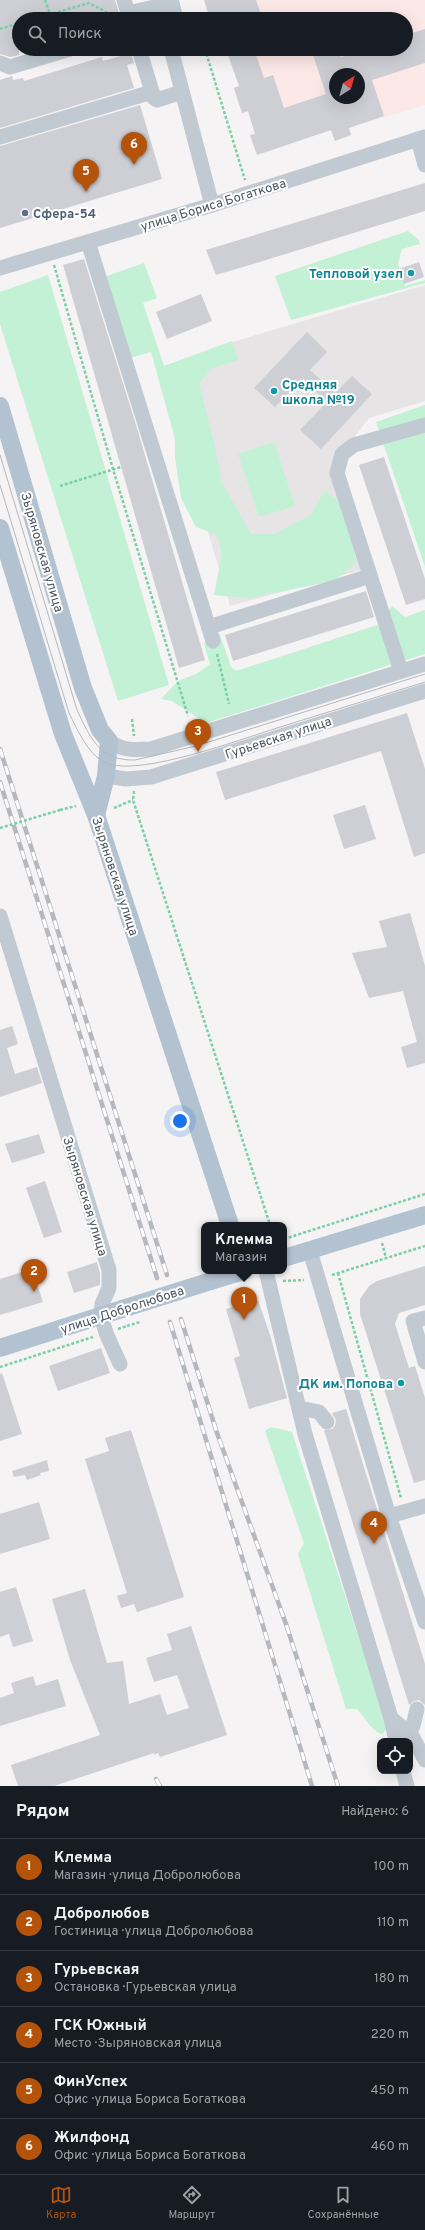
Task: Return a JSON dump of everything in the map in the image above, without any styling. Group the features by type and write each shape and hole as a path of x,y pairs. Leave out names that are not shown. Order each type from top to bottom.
{"main road":[{"name":"Зыряновская улица","path":"0,406 83,688 100,730 109,741"},
{"name":"Зыряновская улица","path":"0,528 63,734 96,815 229,1222"},
{"path":"63,734 89,764 106,776"},
{"path":"96,815 106,776 109,741"},
{"path":"287,1257 425,1215"},
{"name":"улица Добролюбова","path":"0,1348 101,1316 124,1318 211,1281 234,1274"}],"street":[{"path":"127,11 172,2 174,12"},
{"path":"0,63 10,67 47,56"},
{"path":"141,56 154,98 157,100 182,92"},
{"path":"173,56 212,205"},
{"path":"0,137 152,92"},
{"path":"421,138 424,160"},
{"name":"улица Бориса Богаткова","path":"0,268 212,205 421,138"},
{"path":"88,242 211,634 370,576"},
{"path":"401,671 337,473 338,464 342,454 354,445 425,425"},
{"name":"Гурьевская улица","path":"109,741 117,747 135,750 151,749 425,664"},
{"name":"Гурьевская улица","path":"106,776 115,779 134,779 162,774 425,692"},
{"name":"Зыряновская улица","path":"0,916 108,1270 109,1288 102,1304 101,1316"},
{"path":"310,1250 389,1516 425,1622"},
{"path":"267,1274 299,1408 391,1718 400,1735"},
{"path":"101,1316 106,1333 120,1364"},
{"path":"425,1318 413,1321 425,1362"},
{"path":"299,1408 319,1412 327,1422"},
{"path":"389,1516 425,1506"},
{"path":"400,1735 413,1726 417,1709"},
{"path":"400,1735 412,1736 425,1760"},
{"path":"404,1774 407,1786"}],"path":[{"path":"45,0 49,12"},
{"path":"56,12 89,2 106,12"},
{"path":"0,29 12,26"},
{"path":"207,56 244,180 251,178"},
{"path":"50,253 113,470 188,716"},
{"path":"60,486 121,467"},
{"path":"211,634 229,704"},
{"path":"132,719 135,750"},
{"path":"134,779 134,800 269,1222"},
{"path":"0,828 60,810"},
{"path":"287,1238 425,1194"},
{"path":"338,1273 404,1512"},
{"path":"0,1367 106,1333 124,1318"}],"shaded area":[{"path":"256,0 425,0 425,105 365,123 363,119 257,155 250,135 255,133 248,112 242,113 234,88 239,86 229,56 413,56 413,12 259,12"},
{"path":"425,285 425,401 369,418 330,469 361,570 230,606 160,370 239,340"}],"green space":[{"path":"408,231 419,240 420,244 402,249 398,264 405,286 425,280 425,283 291,320 275,276"},
{"path":"144,263 157,298 143,303 164,366 232,341 238,360 212,368 199,383 222,483 251,534 274,534 311,515 325,490 341,504 352,536 356,563 334,581 247,598 214,595 222,553 217,535 196,527 181,498 175,458 175,439 151,352 130,358 104,277"},
{"path":"48,275 169,685 118,701 0,324 0,292"},
{"path":"425,405 425,567 376,422"},
{"path":"274,442 295,506 259,517 238,454"},
{"path":"392,606 405,617 425,610 425,654 206,723 172,701 161,699 178,681 196,674 210,664 204,644 209,632 217,632 220,635 231,667 236,671 377,625"},
{"path":"271,1427 292,1432 385,1719 387,1729 382,1734 371,1727 357,1709 346,1709 298,1554 304,1543 265,1431"}],"building":[{"path":"0,0 115,0 119,12 12,12 12,56 14,56 10,57 0,54"},
{"path":"204,0 256,0 260,12 208,12"},
{"path":"425,29 425,63 372,80 384,116 349,128 351,135 335,141 331,130 257,155 250,135 255,134 248,111 242,113 234,88 239,86 228,56 256,56 264,78 273,75 284,108 326,94 313,56 413,56 413,33"},
{"path":"120,56 132,56 134,63 127,65 134,88 0,128 0,80 12,76 13,80 23,78 24,81 102,57 103,61"},
{"path":"140,105 162,179 0,228 0,146"},
{"path":"425,183 425,211 253,264 216,275 206,250"},
{"path":"84,259 137,428 205,660 179,668 63,265"},
{"name":"Тепловой узел","path":"419,262 424,277 404,284 399,269"},
{"path":"201,294 212,321 167,339 156,312"},
{"name":"Средняя школа №19","path":"307,332 327,352 310,370 335,393 352,376 372,394 321,449 300,430 327,402 302,378 275,407 254,388"},
{"path":"384,457 425,579 425,599 406,605 359,465"},
{"path":"366,591 374,617 233,661 225,635"},
{"path":"407,713 425,769 425,853 414,857 381,751 225,800 216,772"},
{"path":"365,805 376,839 344,849 333,815"},
{"path":"410,913 425,966 425,1063 407,1068 401,1047 417,1042 403,991 369,998 352,953 387,947 379,921"},
{"path":"12,1026 18,1044 7,1048 15,1074 37,1067 42,1083 0,1097 0,1030"},
{"path":"39,1134 45,1153 12,1163 5,1144"},
{"path":"45,1181 62,1232 44,1238 26,1188"},
{"path":"97,1262 100,1273 100,1285 74,1293 67,1272"},
{"name":"ДК им. Попова","path":"425,1266 425,1305 399,1313 395,1324 409,1368 415,1366 425,1398 425,1480 414,1483 360,1314 360,1299 369,1286 377,1281"},
{"path":"32,1269 43,1302 0,1315 0,1279"},
{"path":"258,1300 271,1338 287,1398 249,1409 234,1358 240,1356 226,1309"},
{"path":"101,1348 110,1373 58,1391 49,1366"},
{"path":"2,1373 22,1434 0,1441 0,1374"},
{"path":"346,1409 425,1664 425,1705 419,1700 414,1701 409,1705 324,1430 332,1429 335,1426 336,1420 332,1413"},
{"path":"131,1430 184,1597 137,1612 134,1604 121,1608 117,1596 127,1593 85,1459 109,1451 105,1438"},
{"path":"47,1460 49,1471 40,1473 41,1475 27,1480 25,1475 14,1477 12,1471"},
{"path":"39,1502 50,1539 0,1554 0,1514"},
{"path":"16,1587 33,1641 13,1647 9,1634 0,1637 0,1592"},
{"path":"85,1589 107,1663 123,1661 129,1704 160,1694 167,1715 189,1708 177,1675 154,1682 146,1658 172,1650 167,1634 191,1626 227,1735 160,1757 158,1753 154,1755 154,1753 54,1786 18,1786 11,1765 100,1735 70,1660 52,1599"},
{"path":"33,1676 36,1686 58,1679 66,1706 0,1726 0,1698 14,1693 11,1683"}],"tram line":[{"path":"0,455 77,710 86,729 97,746 104,752 123,759 135,760 196,746 425,674"},
{"path":"0,485 69,713 85,743 102,761 109,764 125,766 145,765 168,761 216,748 425,682"}],"railway":[{"path":"0,749 167,1275"},
{"path":"0,782 157,1278"},
{"path":"181,1319 217,1433 286,1624 338,1786"},
{"path":"170,1322 312,1786"},
{"path":"156,1779 160,1786"}],"place":[{"name":"Жилфонд","path":"134,165"},
{"name":"ФинУспех","path":"86,192"},
{"name":"Сфера-54","path":"25,213"},
{"name":"Тепловой узел","path":"411,273"},
{"name":"Средняя школа №19","path":"274,391"},
{"name":"Гурьевская","path":"198,752"},
{"name":"Добролюбов","path":"34,1292"},
{"name":"Клемма","path":"244,1320"},
{"name":"ДК им. Попова","path":"401,1383"},
{"name":"ГСК Южный","path":"374,1544"}]}
